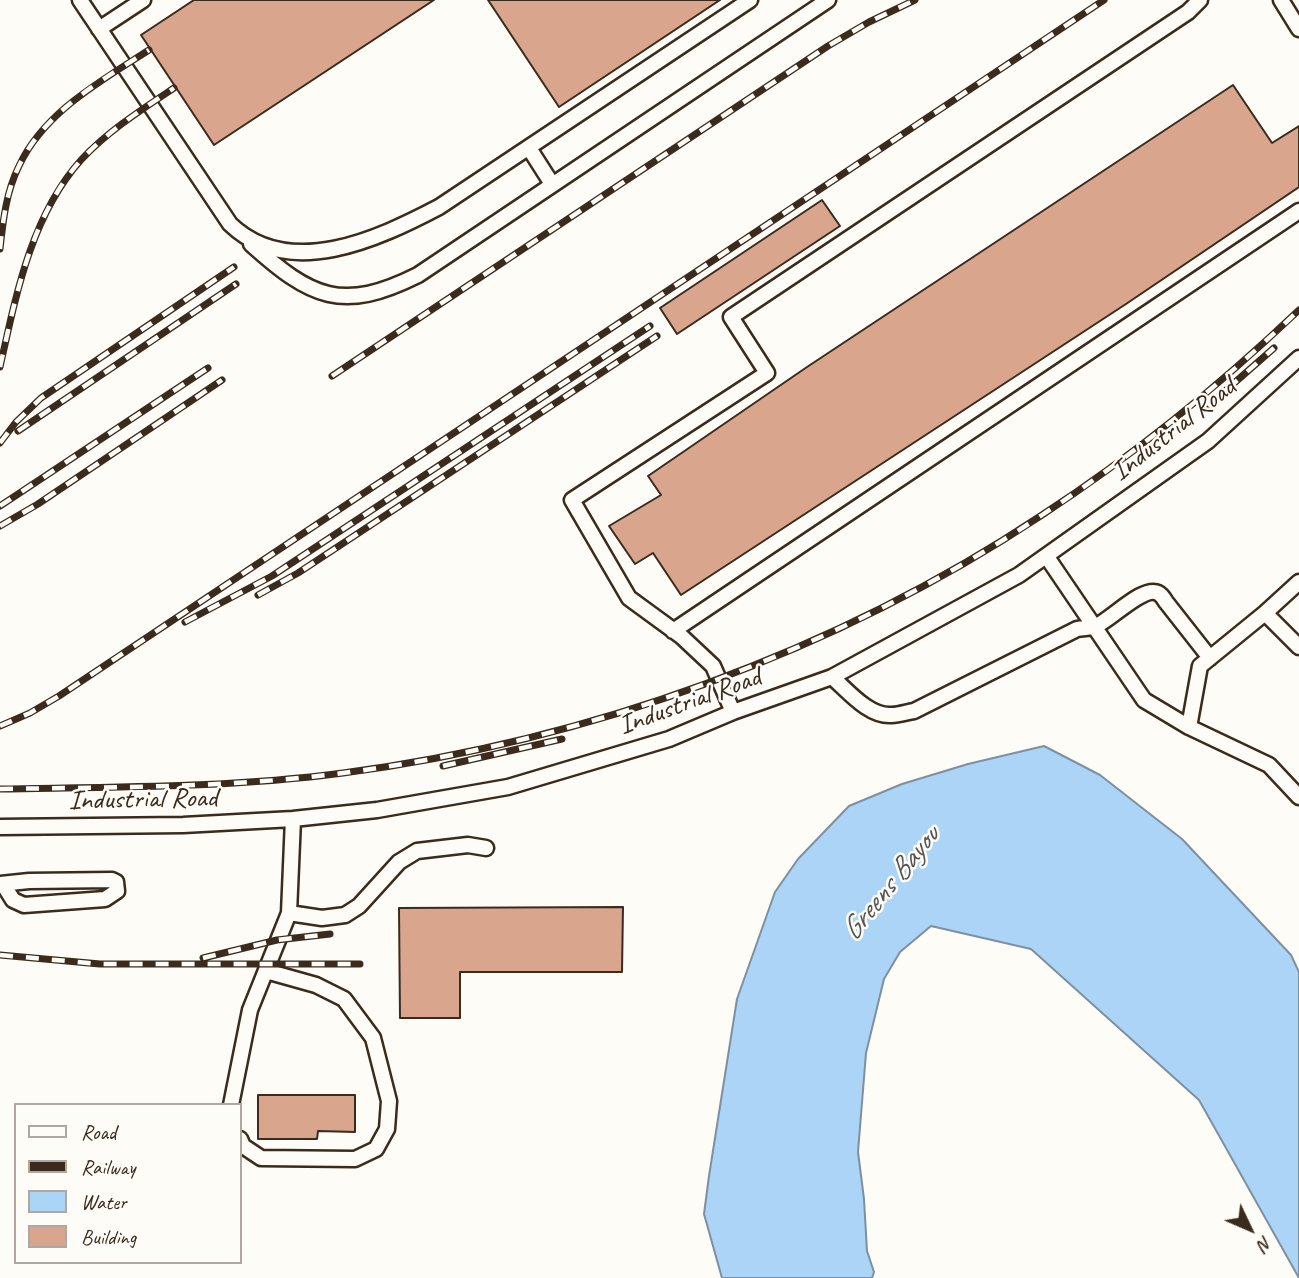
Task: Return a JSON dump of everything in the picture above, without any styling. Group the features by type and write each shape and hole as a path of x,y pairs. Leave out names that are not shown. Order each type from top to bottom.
{"street":[{"path":"80,0 230,224 289,276 317,292 336,297 364,296 392,288 418,275 828,0"},
{"path":"99,29 143,0"},
{"path":"243,236 286,251 316,251 353,245 395,230 439,207 750,0"},
{"path":"733,712 713,666 629,598 572,500 767,373 731,317 1188,12 1200,0"},
{"path":"1280,0 1299,29"},
{"path":"529,148 552,184"},
{"path":"673,631 1299,211"},
{"name":"Industrial Road","path":"0,827 183,825 293,819 377,810 508,788 669,739 733,712 832,677 1019,575 1208,441 1299,358"},
{"path":"1046,557 1144,700 1189,727 1269,765 1299,797"},
{"path":"1189,727 1200,666 1299,582"},
{"path":"832,677 879,714 890,716 914,710 1077,629 1094,626 1119,612 1142,594 1158,593 1210,658"},
{"path":"1265,613 1299,646"},
{"path":"232,1103 250,1010 289,913 293,819"},
{"path":"289,913 322,918 345,915 359,906 399,862 417,851 468,845 486,848"},
{"path":"112,880 116,882 117,891 105,899 24,905 13,900 1,884 112,880"},
{"path":"242,1144 261,1158 355,1158 376,1149 387,1129 389,1101 373,1038 344,999 316,985 266,971"}],"water":[{"name":"Greens Bayou","path":"1044,746 1100,775 1182,839 1291,955 1299,972 1299,1278 1199,1100 1031,949 931,926 900,952 884,979 866,1053 858,1152 867,1251 874,1272 872,1278 722,1278 704,1214 709,1176 737,999 775,892 798,859 849,806 902,784 968,764"}],"building":[{"path":"194,0 434,0 214,145 141,35"},
{"path":"488,0 720,0 559,107"},
{"path":"1233,85 1272,143 1299,126 1299,187 1126,304 681,595 653,553 635,564 609,526 661,495 648,476 807,367"},
{"path":"822,200 840,226 677,334 660,308"},
{"path":"623,907 622,972 460,972 460,1018 400,1018 399,908"},
{"path":"258,1095 355,1095 355,1132 318,1131 317,1139 258,1139"}],"railway":[{"path":"332,376 828,46 915,0"},
{"path":"0,726 59,696 1104,0"},
{"path":"0,249 11,186 19,166 43,129 75,99 149,50"},
{"path":"0,367 28,258 38,231 64,182 81,160 102,140 174,88"},
{"path":"0,443 16,422 41,398 234,267"},
{"path":"18,431 236,284"},
{"path":"0,789 257,782 343,773 435,758 526,738 617,713 707,683 795,648 880,609 963,564 1042,515 1175,418 1238,366 1299,310"},
{"path":"185,622 272,576 650,326"},
{"path":"258,595 298,573 657,336"},
{"path":"1208,406 1274,348"},
{"path":"0,506 208,368"},
{"path":"0,526 38,504 222,380"},
{"path":"443,766 562,739"},
{"path":"203,958 277,940 330,934"},
{"path":"0,955 100,964 360,964"}]}
